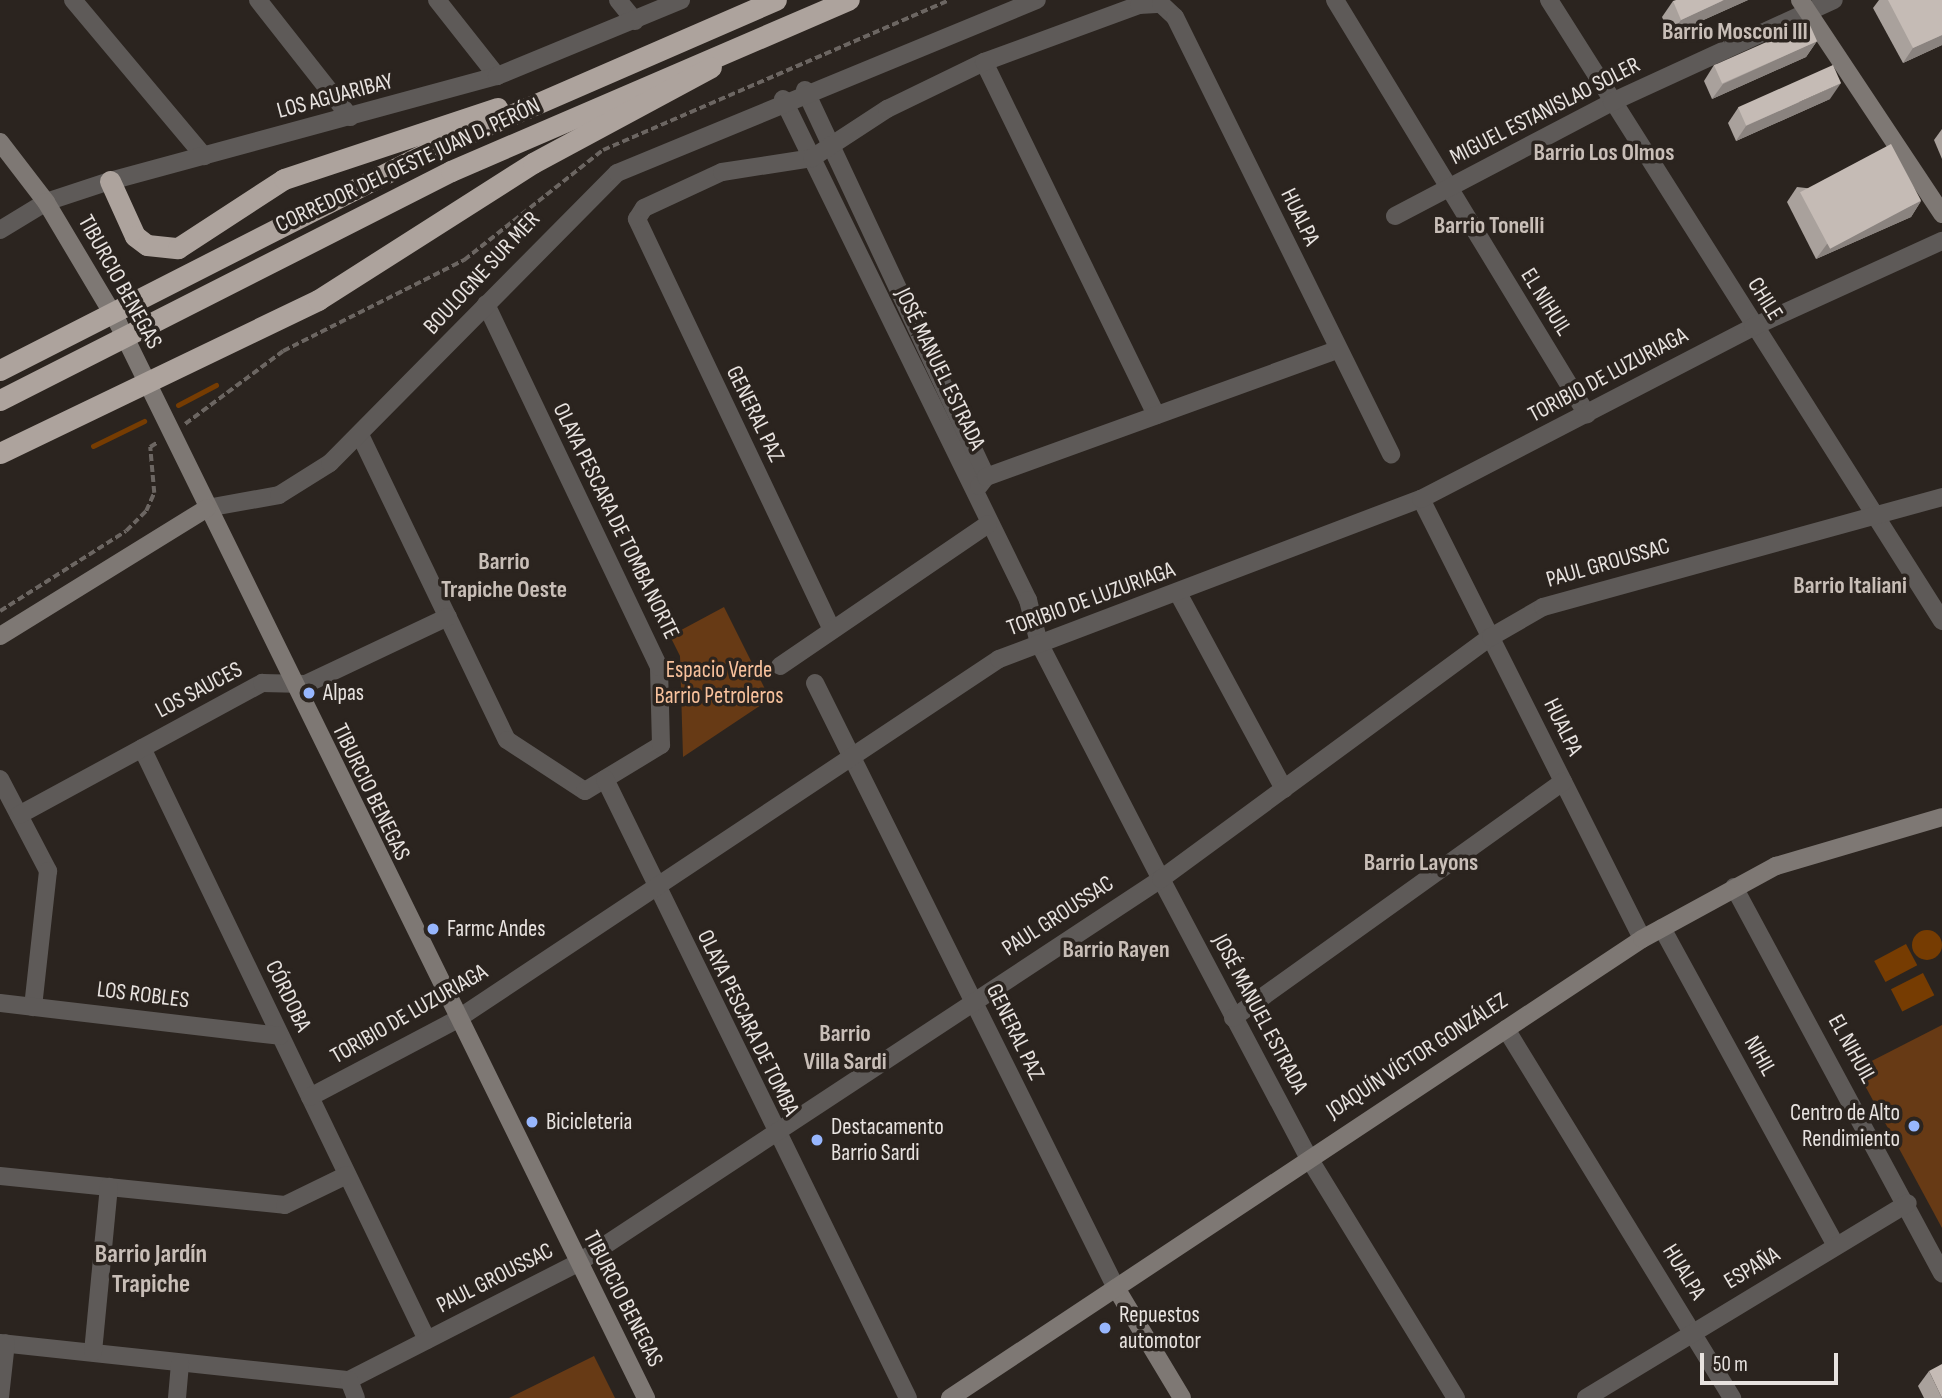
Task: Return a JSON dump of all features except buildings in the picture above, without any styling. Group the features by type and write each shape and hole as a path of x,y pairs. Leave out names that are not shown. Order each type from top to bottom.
{"highway":[{"name":"CORREDOR DEL OESTE JUAN D. PERÓN","path":"0,370 442,145 776,0"},
{"name":"CORREDOR DEL OESTE JUAN D. PERÓN","path":"0,400 451,171 849,0"},
{"path":"0,453 318,300 533,163 685,86 744,44"},
{"path":"110,181 135,236 164,250 178,248 239,204 320,164 609,71"}],"main road":[{"path":"1804,6 1942,214"},
{"name":"TIBURCIO BENEGAS","path":"0,142 46,202 148,382 456,1020 646,1398"},
{"name":"BOULOGNE SUR MER","path":"0,636 207,508"},
{"name":"JOAQUÍN VÍCTOR GONZÁLEZ","path":"950,1398 1307,1156 1642,939 1776,866 1942,817"},
{"name":"GENERAL PAZ","path":"1116,1288 1182,1398"}],"street":[{"path":"73,0 204,156"},
{"path":"258,0 350,117"},
{"path":"437,0 497,76"},
{"path":"618,0 635,20"},
{"name":"LOS AGUARIBAY","path":"0,230 46,202 110,181 497,76 681,0"},
{"name":"BOULOGNE SUR MER","path":"207,508 279,495 361,437 602,182 783,99 1037,0"},
{"name":"EL NIHUIL","path":"1335,0 1587,414"},
{"name":"CHILE","path":"1549,0 1753,327 1942,621"},
{"name":"MIGUEL ESTANISLAO SOLER","path":"1395,216 1612,102 1804,6 1834,0"},
{"name":"HUALPA","path":"984,62 1139,5 1161,4 1175,17 1391,455"},
{"path":"813,158 832,148 887,109 984,62 1156,415"},
{"name":"JOSÉ MANUEL ESTRADA","path":"805,90 986,477"},
{"name":"JOSÉ MANUEL ESTRADA","path":"783,99 973,494 1028,600 1039,643 1233,1018 1307,1156 1457,1398"},
{"name":"GENERAL PAZ","path":"813,158 722,172 644,208 637,219 832,630"},
{"name":"TORIBIO DE LUZURIAGA","path":"310,1097 456,1020 851,754 999,659 1421,499 1753,327 1942,241"},
{"name":"OLAYA PESCARA DE TOMBA NORTE","path":"486,304 659,667 661,745 605,779"},
{"path":"973,494 986,477 1337,350"},
{"path":"361,437 507,740 585,791 605,779"},
{"name":"PAUL GROUSSAC","path":"349,1380 578,1263 1161,879 1491,637 1564,599 1942,497"},
{"name":"HUALPA","path":"1421,499 1642,939"},
{"path":"779,666 988,524"},
{"path":"1178,593 1284,789"},
{"name":"LOS SAUCES","path":"19,815 262,683 292,685 319,679 448,617"},
{"name":"GENERAL PAZ","path":"815,683 1116,1288"},
{"name":"CÓRDOBA","path":"142,748 427,1340"},
{"path":"0,779 48,871 33,1007"},
{"name":"OLAYA PESCARA DE TOMBA","path":"605,779 774,1132 908,1398"},
{"path":"1233,1018 1563,782"},
{"name":"EL NIHUIL","path":"1734,887 1908,1203 1942,1275"},
{"name":"NIHIL","path":"1662,928 1836,1246"},
{"name":"LOS ROBLES","path":"0,1003 280,1036"},
{"name":"HUALPA","path":"1506,1029 1732,1398"},
{"path":"0,1176 285,1205 347,1175"},
{"path":"93,1352 109,1187"},
{"name":"ESPAÑA","path":"1586,1398 1908,1203"},
{"path":"0,1396 3,1343 349,1380 356,1398"},
{"path":"177,1398 180,1363"}],"path":[{"path":"0,611 126,531 146,511 154,493 150,447 283,351 464,260 603,150 949,0"}],"green space":[{"name":"Espacio Verde Barrio Petroleros","path":"724,607 770,699 683,757 680,656 670,636"},
{"name":"Centro de Alto Rendimiento","path":"1942,1025 1942,1228 1856,1069"},
{"path":"594,1356 615,1398 509,1398"}],"shaded area":[{"path":"1927,930 1933,931 1941,939 1941,951 1933,959 1927,960 1921,959 1913,951 1912,945 1913,939 1921,931"},
{"path":"1906,944 1917,965 1885,982 1874,961"},
{"path":"1923,973 1934,995 1902,1012 1891,989"}],"waterway":[{"path":"178,405 216,385"},
{"path":"93,446 144,421"}],"place":[{"name":"Alpas","path":"309,693"},
{"name":"Farmc Andes","path":"433,929"},
{"name":"Bicicleteria","path":"532,1122"},
{"name":"Centro de Alto Rendimiento","path":"1914,1126"},
{"name":"Destacamento Barrio Sardi","path":"817,1140"},
{"name":"Repuestos automotor","path":"1105,1328"}],"district":[{"name":"Barrio Mosconi III","path":"1735,32"},
{"name":"Barrio Los Olmos","path":"1604,153"},
{"name":"Barrio Tonelli","path":"1489,226"},
{"name":"Barrio Trapiche Oeste","path":"504,576"},
{"name":"Barrio Italiani","path":"1850,586"},
{"name":"Barrio Layons","path":"1421,863"},
{"name":"Barrio Rayen","path":"1116,950"},
{"name":"Barrio Villa Sardi","path":"845,1048"},
{"name":"Barrio Jardín Trapiche","path":"151,1270"}]}
